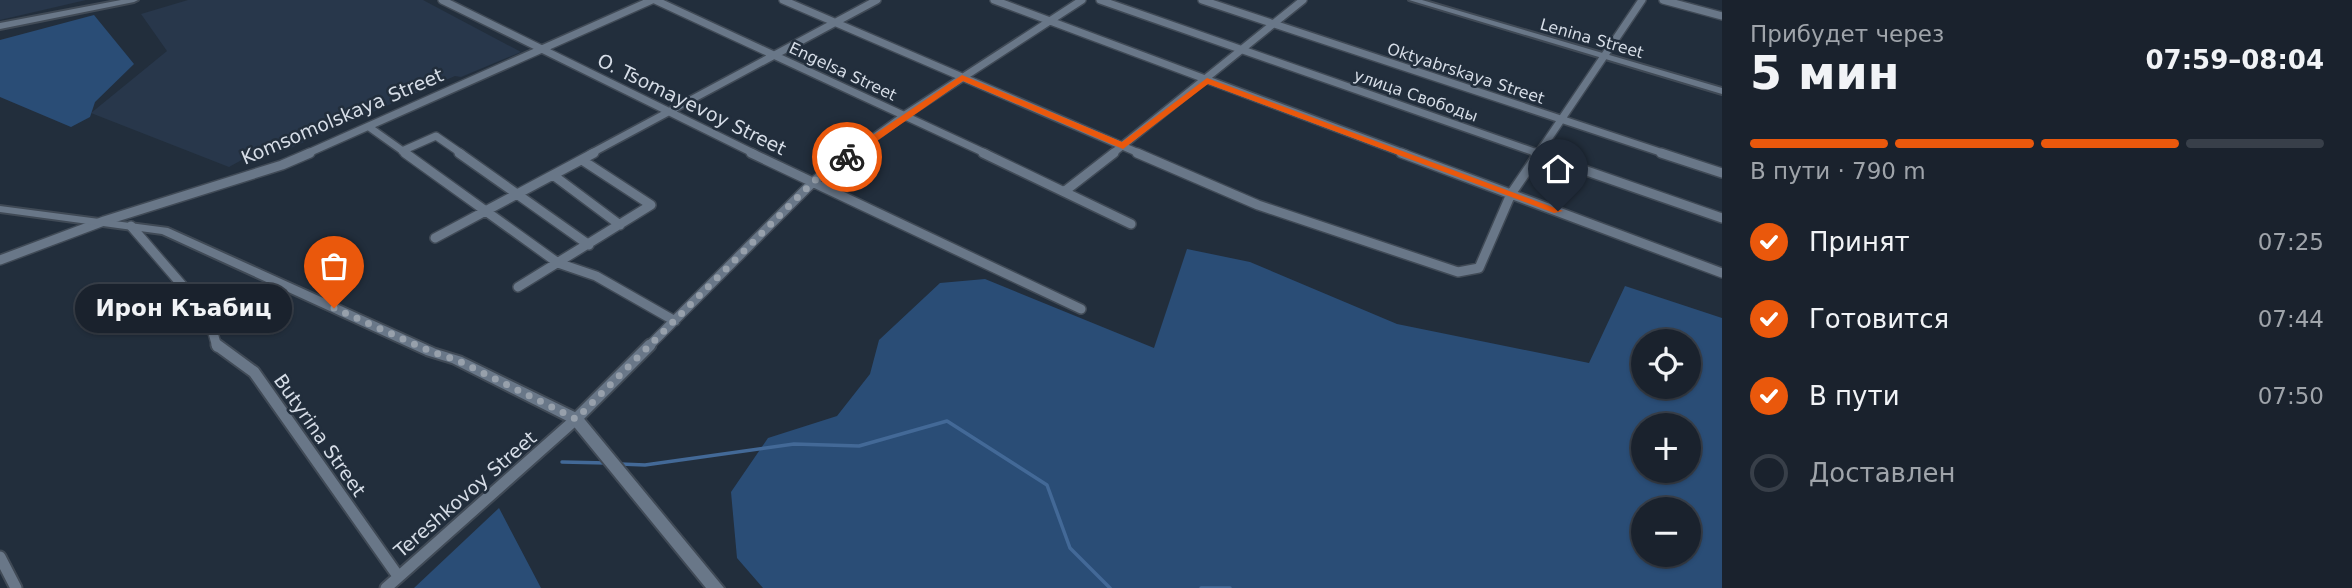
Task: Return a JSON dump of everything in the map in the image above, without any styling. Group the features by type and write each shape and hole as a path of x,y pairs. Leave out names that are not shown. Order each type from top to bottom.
{"street":[{"path":"0,26 134,0"},
{"name":"O. Tsomayevoy Street","path":"442,0 668,114 1081,309"},
{"name":"Komsomolskaya Street","path":"0,260 104,221 282,165 654,0"},
{"name":"Engelsa Street","path":"654,0 905,115 1131,224"},
{"path":"783,0 1258,205 1458,272 1479,268 1511,194 1642,0"},
{"path":"435,239 877,0"},
{"path":"994,0 1722,273"},
{"name":"Tereshkovoy Street","path":"386,588 576,419 814,181 905,115 1082,0"},
{"name":"улица Свободы","path":"1100,0 1722,218"},
{"name":"Oktyabrskaya Street","path":"1202,0 1722,173"},
{"path":"1065,191 1207,80 1303,0"},
{"name":"Lenina Street","path":"1413,0 1605,54"},
{"name":"Lenina Street","path":"1433,0 1722,90"},
{"path":"1663,0 1722,16"},
{"path":"369,127 558,263 596,276 675,321"},
{"path":"402,151 436,136 589,246"},
{"path":"518,287 589,246 651,205 582,160"},
{"path":"553,175 620,225"},
{"path":"0,209 164,231 432,352 457,360 576,419 716,588"},
{"name":"Butyrina Street","path":"131,226 208,315 216,347 254,372 398,576"},
{"path":"0,557 16,588"}],"shaded area":[{"path":"0,0 86,0 0,20"},
{"path":"188,0 423,0 521,52 461,77 455,76 277,154 263,148 229,167 91,113 167,51 141,14"},
{"path":"94,15 134,64 95,102 90,117 71,127 0,97 0,40"},
{"path":"1187,249 1250,262 1397,324 1589,363 1625,286 1722,318 1722,588 763,588 737,558 731,492 768,438 837,416 870,374 879,340 940,283 985,279 1154,348"},
{"path":"499,508 541,588 414,588"}],"waterway":[{"path":"620,464 645,465 794,444 859,446 947,421 1047,485 1070,548 1110,588"},
{"path":"562,462 607,463"},
{"path":"1201,588 1230,588"}],"way so far":[{"path":"334,308 432,352 457,360 576,419 814,181 847,157"}],"place":[{"name":"Ирон Къабиц","path":"334,308"}],"route":[{"path":"847,157 962,78 1123,146 1207,80 1558,211"}]}
